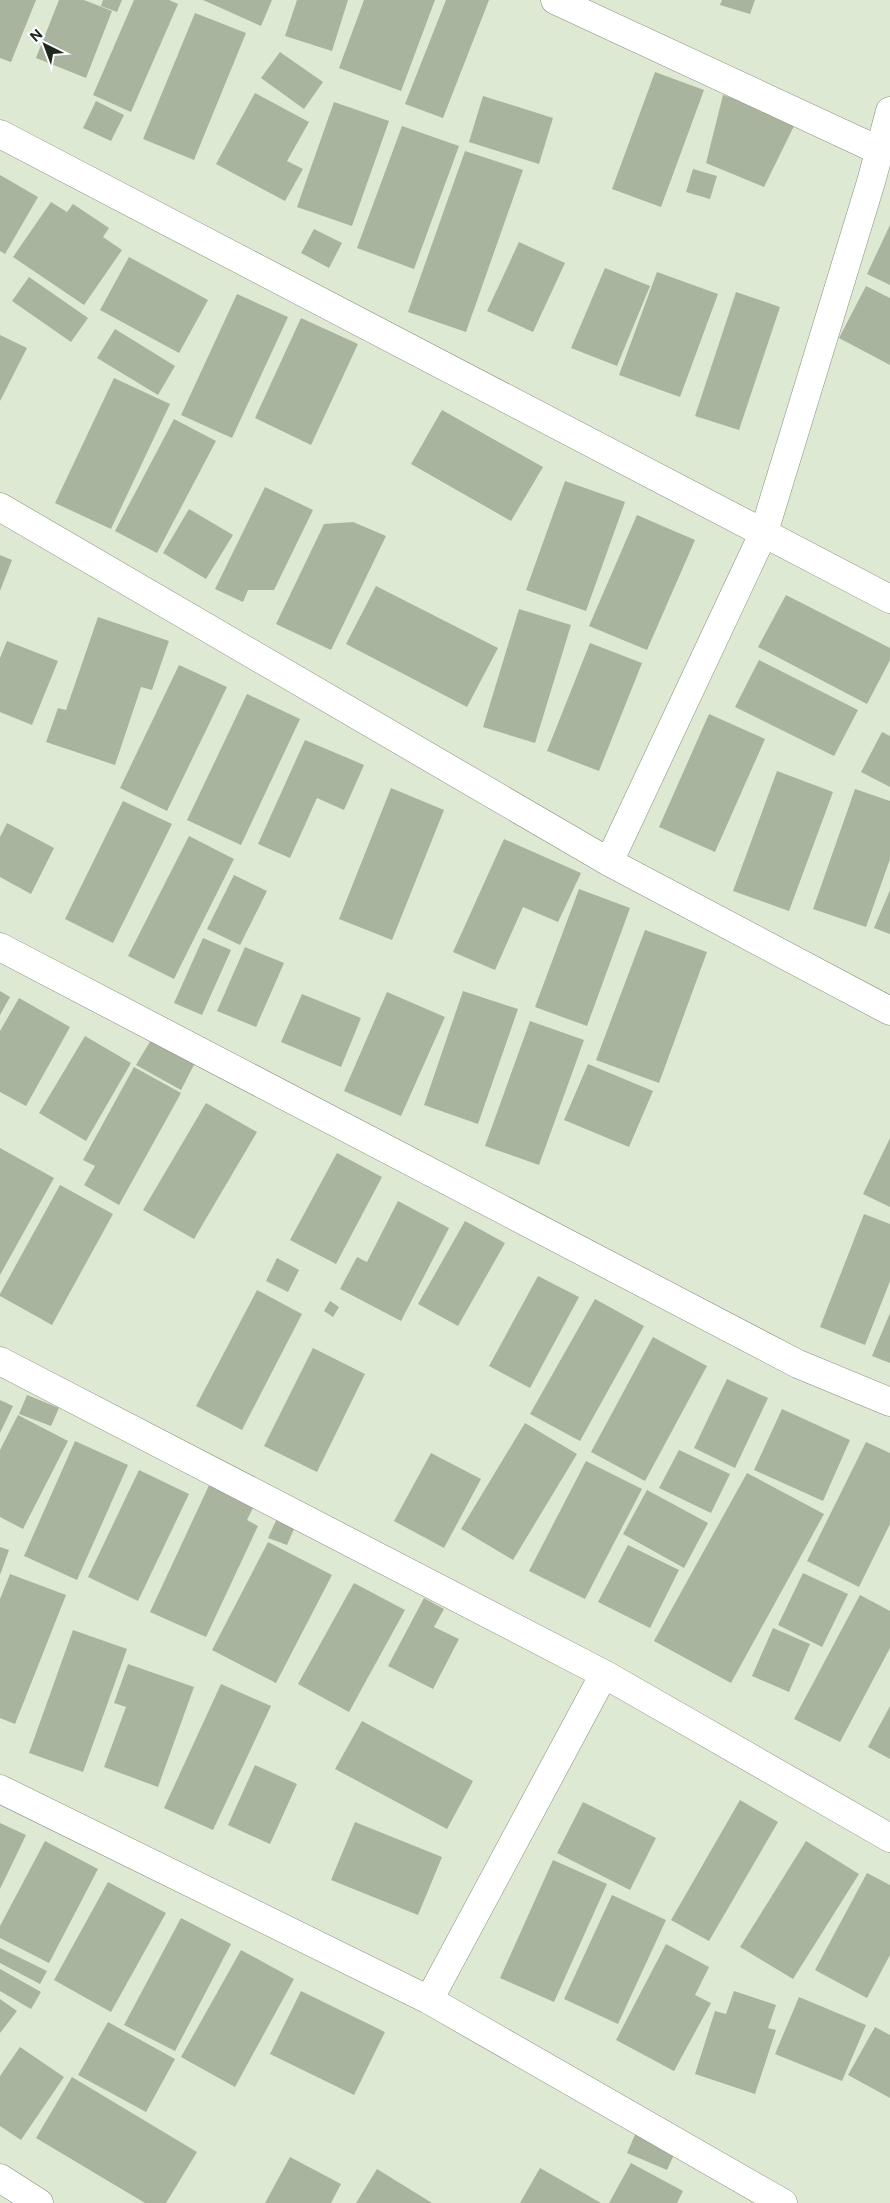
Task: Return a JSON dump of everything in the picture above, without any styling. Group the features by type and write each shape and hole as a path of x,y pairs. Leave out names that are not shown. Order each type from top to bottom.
{"street":[{"path":"556,0 878,150"},
{"path":"609,862 764,532 880,186 878,150 890,111"},
{"path":"0,134 890,599"},
{"path":"0,507 609,862 890,1011"},
{"path":"0,947 798,1364 890,1402"},
{"path":"0,1361 604,1674 890,1838"},
{"path":"428,2000 604,1674"},
{"path":"0,1789 428,2000 784,2203"},
{"path":"0,2178 40,2203"}],"building":[{"path":"0,0 36,0 11,62 0,58"},
{"path":"59,0 84,0 112,11 86,78 36,58"},
{"path":"103,0 122,0 117,12 101,6"},
{"path":"134,0 169,0 178,4 131,112 93,95"},
{"path":"203,0 272,0 261,26"},
{"path":"297,0 348,0 332,51 285,36"},
{"path":"364,0 435,0 401,91 339,68"},
{"path":"446,0 489,0 443,118 405,104"},
{"path":"722,0 755,0 750,14 720,5"},
{"path":"195,13 246,33 194,160 143,139"},
{"path":"280,52 323,82 304,109 261,78"},
{"path":"655,72 704,90 661,207 612,189"},
{"path":"255,93 309,122 287,161 303,169 285,201 216,164"},
{"path":"723,95 779,113 795,124 764,187 706,163"},
{"path":"483,96 553,118 539,164 469,142"},
{"path":"96,101 124,115 111,141 83,128"},
{"path":"334,102 389,121 352,226 297,207"},
{"path":"402,126 459,146 414,269 357,248"},
{"path":"465,151 523,170 466,332 408,312"},
{"path":"693,169 717,176 710,199 686,192"},
{"path":"0,175 38,197 5,254 0,251"},
{"path":"51,202 67,212 73,204 109,228 103,237 122,250 84,305 13,257"},
{"path":"890,225 890,285 867,274"},
{"path":"314,229 342,243 329,268 301,253"},
{"path":"519,242 565,263 533,332 487,311"},
{"path":"129,257 208,300 179,353 100,310"},
{"path":"605,268 650,286 617,366 571,348"},
{"path":"657,272 718,294 680,397 619,375"},
{"path":"29,277 88,318 71,342 12,301"},
{"path":"866,286 890,298 890,365 839,338"},
{"path":"736,292 780,307 739,430 695,416"},
{"path":"237,294 288,317 232,438 181,415"},
{"path":"301,318 358,344 311,445 255,418"},
{"path":"115,329 175,366 158,395 97,358"},
{"path":"0,335 27,348 0,401"},
{"path":"114,378 170,404 111,529 55,503"},
{"path":"442,410 543,467 511,521 411,464"},
{"path":"174,419 216,441 157,553 115,531"},
{"path":"565,481 625,502 586,611 526,590"},
{"path":"265,487 313,510 274,590 248,590 243,602 215,589"},
{"path":"189,509 233,535 206,579 163,553"},
{"path":"637,515 695,540 647,650 589,626"},
{"path":"353,522 386,536 331,650 276,624 324,524"},
{"path":"0,555 12,560 0,591"},
{"path":"376,586 498,648 467,707 346,644"},
{"path":"786,595 890,648 890,660 867,704 758,647"},
{"path":"519,609 571,625 535,743 483,727"},
{"path":"98,617 169,641 152,690 141,687 115,765 46,742 58,708 66,710"},
{"path":"7,641 58,661 32,725 0,712 0,658"},
{"path":"590,643 642,663 599,771 547,751"},
{"path":"759,660 858,710 834,756 735,707"},
{"path":"179,665 227,687 167,811 120,788"},
{"path":"247,694 300,719 241,845 187,820"},
{"path":"709,714 765,739 715,852 659,827"},
{"path":"882,732 890,736 890,787 861,772"},
{"path":"305,740 364,765 344,810 317,798 290,858 258,844"},
{"path":"777,771 833,792 789,911 733,891"},
{"path":"391,788 444,810 392,940 339,919"},
{"path":"855,789 890,801 890,859 866,927 813,909"},
{"path":"123,801 172,824 113,943 65,919"},
{"path":"7,823 54,848 31,894 0,877 0,837"},
{"path":"189,836 234,859 174,979 128,956"},
{"path":"504,839 581,873 558,922 523,907 495,970 453,952"},
{"path":"234,875 267,891 240,945 207,929"},
{"path":"579,889 630,908 587,1026 535,1007"},
{"path":"890,890 890,934 874,928"},
{"path":"645,930 707,952 659,1083 596,1060"},
{"path":"203,938 231,950 202,1015 174,1003"},
{"path":"245,947 284,963 256,1027 217,1011"},
{"path":"0,991 10,997 0,1015"},
{"path":"463,991 518,1009 478,1124 424,1105"},
{"path":"387,992 445,1017 401,1116 344,1091"},
{"path":"302,994 361,1018 341,1067 281,1042"},
{"path":"19,998 70,1027 26,1106 0,1092 0,1031"},
{"path":"530,1021 584,1040 539,1165 485,1146"},
{"path":"85,1036 131,1063 86,1141 39,1113"},
{"path":"151,1040 195,1063 181,1090 136,1065"},
{"path":"588,1064 653,1091 629,1147 564,1120"},
{"path":"134,1067 181,1093 119,1205 84,1185 95,1166 83,1160"},
{"path":"206,1103 257,1132 194,1239 143,1210"},
{"path":"890,1138 890,1207 863,1194"},
{"path":"0,1148 54,1178 0,1275"},
{"path":"337,1153 382,1177 336,1264 290,1240"},
{"path":"60,1185 113,1214 52,1325 0,1296 0,1294"},
{"path":"398,1201 449,1228 401,1321 340,1289 357,1257 367,1262"},
{"path":"864,1214 890,1224 890,1281 865,1345 820,1327"},
{"path":"465,1221 505,1243 458,1326 418,1304"},
{"path":"277,1258 299,1270 288,1292 266,1281"},
{"path":"538,1276 579,1297 530,1388 489,1366"},
{"path":"257,1290 302,1314 242,1430 196,1406"},
{"path":"595,1299 644,1326 580,1441 530,1414"},
{"path":"330,1301 339,1307 333,1317 324,1311"},
{"path":"890,1313 890,1363 872,1356"},
{"path":"653,1337 707,1366 645,1481 591,1452"},
{"path":"313,1348 365,1374 317,1472 264,1446"},
{"path":"727,1379 768,1398 735,1468 694,1448"},
{"path":"27,1395 59,1408 51,1426 19,1414"},
{"path":"0,1400 13,1406 0,1433"},
{"path":"782,1409 850,1440 823,1501 754,1470"},
{"path":"18,1415 68,1441 23,1529 0,1517 0,1450"},
{"path":"525,1423 577,1454 513,1560 461,1529"},
{"path":"75,1441 128,1465 77,1580 24,1556"},
{"path":"866,1442 890,1453 890,1524 859,1587 807,1561"},
{"path":"679,1450 730,1474 711,1513 659,1488"},
{"path":"431,1453 481,1479 444,1548 394,1521"},
{"path":"586,1461 642,1489 585,1599 529,1571"},
{"path":"139,1470 189,1494 138,1601 88,1577"},
{"path":"747,1473 824,1514 731,1683 654,1641"},
{"path":"211,1481 256,1502 247,1520 258,1526 206,1637 150,1612"},
{"path":"647,1490 708,1523 684,1568 623,1534"},
{"path":"280,1512 298,1520 287,1545 268,1538"},
{"path":"268,1542 332,1575 276,1683 212,1650"},
{"path":"628,1545 679,1570 650,1628 598,1602"},
{"path":"0,1547 9,1550 0,1575"},
{"path":"803,1573 848,1594 822,1647 778,1625"},
{"path":"10,1574 66,1595 15,1724 0,1718 0,1599"},
{"path":"354,1583 405,1610 349,1712 298,1684"},
{"path":"860,1595 890,1611 890,1648 840,1742 794,1719"},
{"path":"424,1598 444,1609 434,1627 459,1639 433,1689 388,1666"},
{"path":"773,1628 810,1644 789,1692 752,1676"},
{"path":"73,1630 127,1649 83,1772 29,1753"},
{"path":"128,1664 194,1687 158,1787 104,1767 126,1707 114,1703"},
{"path":"221,1684 271,1706 213,1830 164,1808"},
{"path":"890,1706 890,1759 868,1747"},
{"path":"362,1721 473,1781 447,1829 335,1769"},
{"path":"255,1765 297,1784 270,1844 228,1825"},
{"path":"740,1800 778,1822 709,1941 671,1920"},
{"path":"583,1802 656,1838 630,1890 557,1853"},
{"path":"355,1822 442,1857 418,1915 331,1880"},
{"path":"0,1823 26,1835 0,1889"},
{"path":"45,1841 98,1869 49,1963 0,1938 0,1926"},
{"path":"806,1841 859,1874 793,1979 740,1947"},
{"path":"553,1860 607,1884 554,2002 500,1978"},
{"path":"867,1873 890,1885 890,1955 867,1998 815,1970"},
{"path":"108,1882 166,1913 111,2012 54,1980"},
{"path":"612,1895 666,1920 618,2024 564,1999"},
{"path":"181,1918 231,1944 175,2051 124,2025"},
{"path":"666,1944 709,1967 695,1995 711,2003 674,2071 616,2040"},
{"path":"0,1948 47,1971 40,1984 0,1963"},
{"path":"241,1950 294,1979 235,2087 181,2057"},
{"path":"0,1969 41,1992 31,2009 0,1991"},
{"path":"301,1991 385,2032 354,2095 270,2054"},
{"path":"734,1991 776,2005 768,2028 776,2030 755,2094 695,2074 715,2011 726,2014"},
{"path":"799,1997 866,2025 842,2081 775,2054"},
{"path":"0,1999 17,2011 0,2033"},
{"path":"108,2022 175,2059 146,2112 78,2075"},
{"path":"875,2027 890,2035 890,2098 848,2075"},
{"path":"20,2047 64,2077 21,2140 0,2126 0,2076"},
{"path":"72,2077 197,2152 166,2203 145,2203 36,2138"},
{"path":"637,2130 677,2148 667,2170 627,2153"},
{"path":"290,2157 341,2184 331,2203 265,2203"},
{"path":"631,2163 683,2191 677,2203 609,2203"},
{"path":"540,2168 601,2203 520,2203"},
{"path":"377,2169 432,2203 356,2203"}]}
